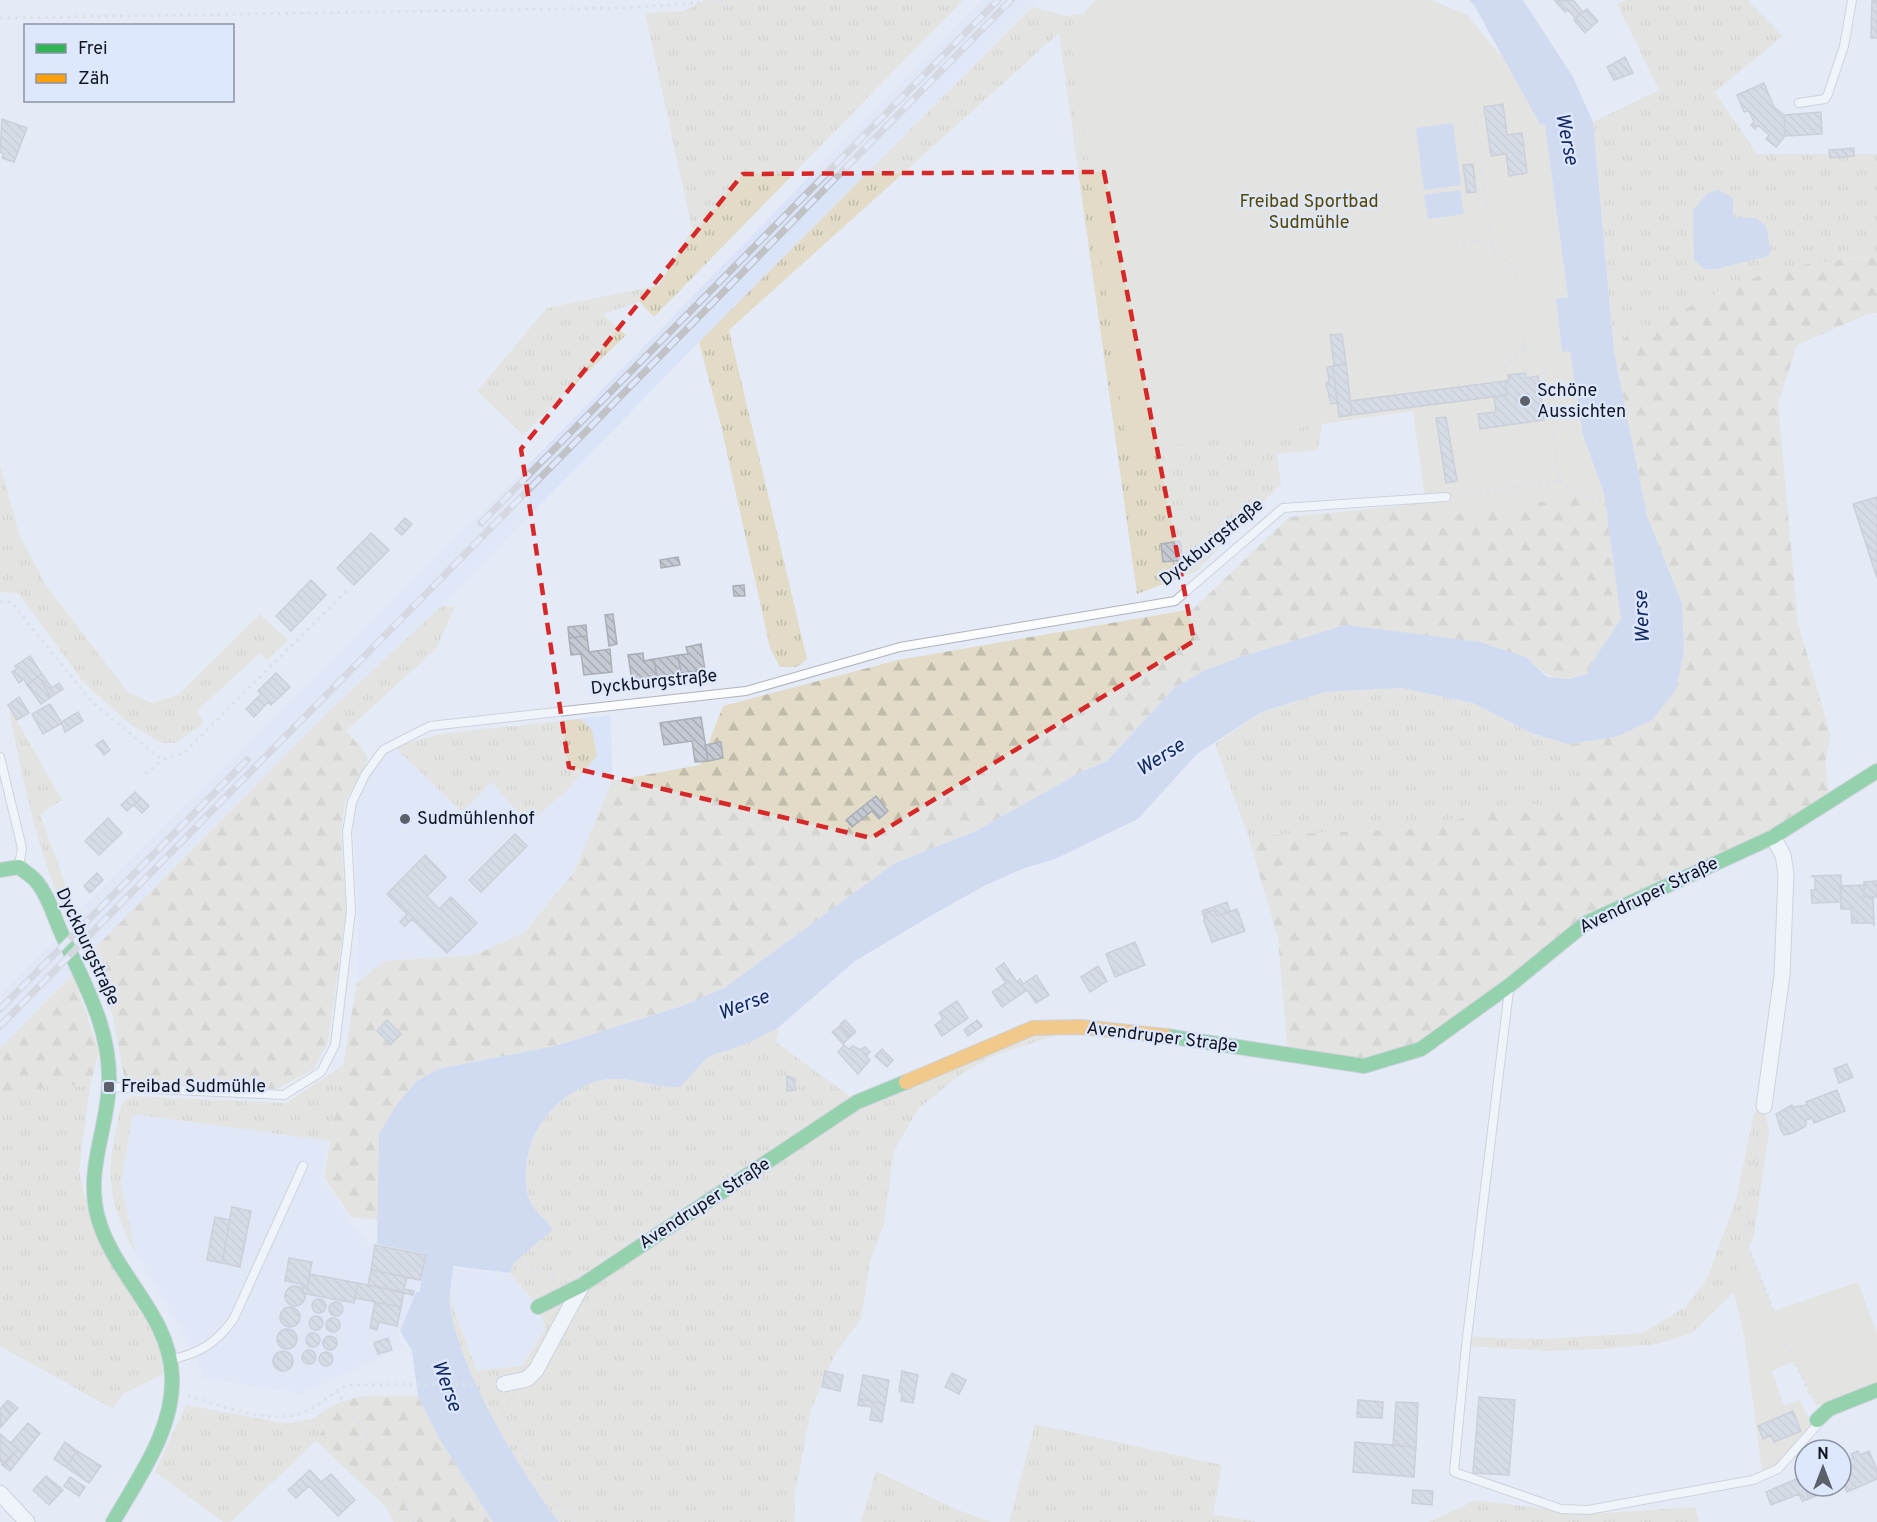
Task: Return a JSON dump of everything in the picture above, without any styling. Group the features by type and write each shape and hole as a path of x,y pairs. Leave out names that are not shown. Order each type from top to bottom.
{"street":[{"name":"Avendruper Straße","path":"527,1379 536,1370 582,1285 791,1148 856,1102 1033,1028 1081,1027 1128,1030 1364,1066 1422,1049 1510,985 1586,923 1773,837 1877,771"},
{"path":"1764,1106 1782,975 1786,885 1783,855 1773,837"},
{"name":"Dyckburgstraße","path":"19,867 37,882 90,989 101,1019 108,1053 109,1087 92,1176 98,1218 113,1254 153,1311 165,1336 171,1359 171,1395 159,1438 113,1522"},
{"path":"0,870 19,867"},
{"path":"538,1307 582,1285"},
{"path":"504,1384 527,1379"},
{"path":"1817,1420 1829,1409 1877,1390"},
{"path":"0,1493 27,1522"}],"lane":[{"path":"1799,103 1825,99 1828,94 1844,46 1852,0"},
{"name":"Dyckburgstraße","path":"109,1087 284,1095 321,1072 335,1044 351,911 347,832 352,802 365,775 382,750 430,726 746,691 900,647 1175,601 1283,508 1446,497"},
{"path":"0,757 22,848 19,867"},
{"path":"1510,985 1467,1337 1454,1472 1561,1509 1588,1510 1753,1480 1778,1469 1819,1426 1817,1420"},
{"path":"171,1359 194,1354 221,1337 234,1318 303,1166"}],"path":[{"path":"0,18 620,8 727,1"},
{"path":"1475,116 1492,248 1515,269 1525,349 1545,373 1559,481"},
{"path":"1455,246 1491,239"},
{"path":"1496,372 1525,349"},
{"path":"1446,497 1559,481 1589,500 1605,498"},
{"path":"145,774 162,760 184,753 348,589"},
{"path":"0,602 11,602 92,702 162,760"},
{"path":"1764,1106 1744,1237 1794,1361 1817,1407 1817,1420"},
{"path":"519,1259 527,1267"},
{"path":"527,1379 503,1408 502,1415 558,1506 574,1522"},
{"path":"171,1395 188,1396 254,1413 289,1416 302,1414 336,1391 350,1385 504,1384"},
{"path":"336,1391 374,1444 414,1522"}],"highlighted area":[{"path":"1104,172 1194,641 871,838 569,767 521,449 743,174"}],"shaded area":[{"path":"981,0 1038,0 699,342 442,606 329,711 86,957 67,921 498,496"},
{"path":"611,715 612,781 574,872 525,932 475,955 385,961 357,983 358,908 353,826 357,803 375,767 395,747 440,734"},
{"path":"54,940 73,974 0,1048 0,994"},
{"path":"133,1113 329,1139 322,1178 367,1243 425,1256 420,1280 448,1286 453,1268 512,1274 538,1307 546,1328 522,1366 477,1371 449,1297 416,1291 397,1335 404,1347 302,1394 204,1378 188,1341 136,1254 121,1184"}],"green space":[{"path":"705,0 963,0 654,317 640,302 603,314 626,335 523,435 477,391 547,308 659,285 692,229 645,13 684,11"},
{"name":"Freibad Sportbad Sudmühle","path":"1096,0 1432,0 1467,15 1499,54 1504,54 1540,124 1545,125 1568,297 1556,299 1562,351 1570,350 1583,436 1604,493 1454,514 1427,513 1413,411 1127,452 1070,27"},
{"path":"1626,0 1747,0 1783,36 1715,92 1757,154 1877,154 1877,256 1851,258 1665,320 1627,336 1614,351 1593,122 1659,90 1617,4"},
{"path":"1032,7 1065,16 1081,14 1188,443 1322,424 1318,450 1277,454 1281,484 1196,572 1137,594 1059,33 729,330 807,659 797,667 780,667 770,648 720,421 699,342"},
{"path":"1877,256 1877,313 1868,314 1797,345 1778,404 1798,623 1831,736 1825,762 1830,801 1586,923 1421,1049 1364,1066 1288,1055 1278,938 1248,836 1412,829 1531,803 1549,812 1578,772 1568,744 1616,737 1682,603 1647,516 1614,351 1627,336 1665,320 1719,291 1782,267"},
{"path":"1532,457 1604,493 1622,620 1593,661 1587,674 1567,678 1553,677 1526,657 1240,657 1175,687 1107,761 1079,773 976,831 895,863 724,988 682,1006 555,1046 438,1069 379,1134 378,1220 351,1217 324,1177 357,983 385,961 475,955 525,932 574,872 612,781 700,765 723,706 898,660 1193,609 1289,517 1504,495"},
{"path":"0,464 20,536 47,587 128,692 152,703 179,694 260,614 288,640 267,660 259,654 197,711 204,723 175,743 161,743 131,725 84,683 19,594 0,592"},
{"path":"442,606 455,607 436,649 346,731 329,711"},
{"path":"1402,688 1473,703 1534,734 1568,744 1578,772 1549,812 1531,803 1412,829 1248,836 1215,744 1261,712 1325,692"},
{"path":"8,705 62,800 40,814 72,903 66,916 38,838"},
{"path":"329,711 367,755 366,765 345,801 341,832 346,912 328,1042 314,1069 277,1089 125,1082 113,1017 99,980 86,957"},
{"path":"581,719 592,730 597,756 568,789 529,824 491,782 462,812 395,747 440,734"},
{"path":"73,974 99,1052 90,1086 42,1088 24,1096 0,1112 0,1048"},
{"path":"779,1027 776,1042 857,1102 1033,1028 1081,1027 993,1056 960,1075 918,1109 894,1151 884,1225 870,1261 861,1319 835,1354 811,1410 795,1493 795,1522 559,1522 508,1445 475,1382 453,1322 449,1297 477,1371 522,1366 546,1328 538,1307 510,1273 514,1263 552,1229 529,1200 526,1177 527,1159 532,1142 550,1112 577,1090 605,1079 627,1079 680,1086 708,1057 753,1041"},
{"path":"343,1065 330,1141 133,1114 121,1184 136,1254 118,1215 111,1180 113,1145 122,1103 132,1096 286,1103"},
{"path":"45,1085 90,1086 79,1170 85,1197 160,1341 163,1374 123,1394 113,1409 0,1346 0,1112 20,1097"},
{"path":"1764,1106 1769,1132 1754,1236 1737,1274 1734,1292 1692,1333 1658,1344 1601,1349 1548,1351 1466,1346 1467,1337 1542,1339 1643,1333 1685,1307 1707,1279 1736,1200 1754,1113"},
{"path":"1749,1248 1774,1311 1858,1282 1877,1334 1877,1390 1817,1406 1794,1362 1772,1371 1784,1406 1800,1400 1813,1427 1804,1438 1793,1438 1793,1451 1784,1459 1762,1471 1744,1336 1734,1292 1736,1274"},
{"path":"418,1396 440,1440 493,1522 393,1522 385,1506 316,1441 324,1428 314,1418 339,1403 363,1397"},
{"path":"186,1405 277,1422 289,1423 314,1418 324,1428 316,1441 231,1522 223,1522 155,1472"},
{"path":"1035,1424 1222,1465 1213,1514 1258,1522 1009,1522"},
{"path":"876,1471 951,1507 991,1522 861,1522"},
{"path":"1476,1500 1588,1514 1695,1507 1699,1522 1429,1522"}],"water":[{"path":"1469,0 1523,0 1573,77 1593,122 1614,351 1647,516 1682,603 1684,651 1676,690 1652,720 1616,737 1568,744 1534,734 1473,703 1402,688 1325,692 1261,712 1197,754 1138,819 1055,859 1022,869 982,887 927,918 855,961 779,1027 753,1041 708,1057 680,1087 627,1079 605,1079 577,1090 562,1100 539,1127 527,1159 526,1177 529,1200 553,1229 514,1263 510,1273 453,1266 448,1285 421,1279 426,1254 377,1244 379,1134 397,1104 417,1081 438,1069 555,1046 682,1006 724,988 895,863 976,831 1079,773 1107,761 1175,687 1206,670 1240,657 1346,625 1480,642 1526,657 1547,677 1569,679 1587,674 1621,619 1604,493 1583,436 1570,351 1562,352 1556,299 1568,297 1545,125 1540,124 1474,5"},
{"path":"1453,123 1461,185 1424,190 1416,128"},
{"path":"1460,190 1464,214 1428,219 1424,195"},
{"path":"1718,190 1733,198 1733,217 1756,218 1766,226 1771,251 1768,256 1716,269 1704,269 1694,260 1693,210 1708,193"},
{"path":"416,1292 449,1297 453,1323 475,1383 526,1475 559,1522 493,1522 440,1440 418,1396 412,1351 400,1331"}],"building":[{"path":"1573,0 1583,12 1575,18 1568,10 1565,12 1555,1"},
{"path":"1877,0 1877,38 1871,38 1872,1"},
{"path":"1587,9 1598,21 1585,33 1574,20"},
{"path":"1625,57 1633,73 1614,80 1607,67"},
{"path":"1764,83 1774,107 1784,115 1785,136 1776,147 1766,139 1769,135 1758,125 1755,129 1751,125 1754,122 1749,111 1744,112 1737,95"},
{"path":"1503,104 1507,135 1522,133 1527,173 1509,176 1506,154 1491,156 1484,107"},
{"path":"1821,112 1822,134 1785,136 1784,115"},
{"path":"2,119 27,128 14,162 2,158 4,154 0,152"},
{"path":"1854,148 1854,156 1830,158 1829,150"},
{"path":"1473,164 1476,192 1467,193 1463,165"},
{"path":"1342,334 1346,364 1334,365 1330,335"},
{"path":"1346,364 1352,415 1339,417 1333,366"},
{"path":"1333,366 1337,403 1331,404 1326,383 1329,382 1327,367"},
{"path":"1525,373 1526,378 1538,376 1544,420 1480,429 1478,414 1496,412 1494,397 1507,395 1505,381 1509,380 1508,375"},
{"path":"1505,381 1507,395 1352,415 1350,401"},
{"path":"1446,417 1457,481 1446,483 1436,418"},
{"path":"1877,497 1877,578 1853,504"},
{"path":"405,518 412,524 402,535 395,529"},
{"path":"371,533 389,550 354,585 337,568"},
{"path":"1180,541 1183,560 1163,562 1161,544"},
{"path":"678,557 680,565 661,568 660,560"},
{"path":"311,580 326,595 291,631 276,616"},
{"path":"744,585 745,596 734,596 733,586"},
{"path":"613,614 617,644 609,646 605,615"},
{"path":"586,625 587,636 569,638 568,627"},
{"path":"587,636 589,652 610,649 612,672 584,675 581,654 571,655 569,638"},
{"path":"701,644 705,670 681,673 678,655 688,654 686,647"},
{"path":"643,653 644,661 654,659 657,677 632,681 628,655"},
{"path":"678,655 681,673 657,677 654,659"},
{"path":"30,656 42,674 27,685 24,679 19,683 12,672 17,669 15,666"},
{"path":"276,673 290,687 271,705 268,702 254,717 246,709 261,694 258,691"},
{"path":"42,674 47,681 42,683 51,697 41,704 27,685"},
{"path":"47,681 52,688 59,683 63,689 51,697 42,683"},
{"path":"19,697 29,713 17,720 8,705"},
{"path":"50,704 62,723 43,734 32,714"},
{"path":"78,712 83,721 65,732 61,722"},
{"path":"701,717 708,761 695,762 692,741 664,745 660,723"},
{"path":"103,740 110,750 104,755 96,745"},
{"path":"721,742 723,758 708,761 705,745"},
{"path":"135,792 141,798 127,811 121,805"},
{"path":"876,796 888,811 879,819 872,811 852,827 846,820"},
{"path":"141,798 149,806 142,813 134,805"},
{"path":"108,818 122,833 99,855 85,841"},
{"path":"515,834 527,846 481,892 469,880"},
{"path":"425,855 446,877 427,896 439,909 451,897 477,923 447,953 412,919 405,926 400,922 407,914 387,894"},
{"path":"97,873 103,880 90,893 84,886"},
{"path":"1841,875 1841,902 1812,903 1811,890 1815,890 1815,877 1811,876"},
{"path":"1877,881 1877,897 1864,897 1864,882"},
{"path":"1864,885 1864,897 1873,897 1874,926 1873,923 1852,923 1851,909 1841,909 1840,886"},
{"path":"1227,902 1230,911 1217,916 1214,910 1205,913 1207,917 1204,917 1202,911"},
{"path":"1237,909 1245,931 1212,942 1204,921 1205,913 1214,910 1217,916"},
{"path":"1135,942 1145,965 1115,977 1106,954"},
{"path":"1004,963 1017,982 1020,979 1023,984 1036,975 1049,995 1036,1003 1027,990 1002,1007 992,992 1006,983 996,969"},
{"path":"1098,966 1107,981 1090,992 1081,977"},
{"path":"957,1001 968,1018 942,1036 935,1025 943,1019 939,1013"},
{"path":"387,1020 401,1034 391,1044 377,1031"},
{"path":"845,1020 856,1032 851,1036 840,1024"},
{"path":"977,1020 982,1026 968,1036 964,1030"},
{"path":"840,1026 850,1037 843,1044 832,1032"},
{"path":"844,1045 849,1049 853,1046 860,1050 865,1047 870,1052 866,1056 870,1060 858,1074 838,1052"},
{"path":"882,1049 893,1060 887,1067 875,1056"},
{"path":"1847,1064 1853,1077 1839,1083 1834,1069"},
{"path":"787,1076 795,1079 795,1090 787,1091"},
{"path":"1837,1090 1845,1111 1814,1123 1812,1118 1806,1120 1806,1126 1784,1135 1776,1114 1792,1105 1793,1107 1807,1105 1806,1102"},
{"path":"232,1207 251,1211 240,1267 222,1263"},
{"path":"215,1217 230,1220 222,1263 207,1260"},
{"path":"375,1245 426,1255 420,1280 371,1270"},
{"path":"289,1258 312,1262 307,1289 301,1284 285,1281"},
{"path":"371,1270 407,1277 404,1289 414,1291 413,1295 368,1285"},
{"path":"310,1274 358,1283 354,1303 306,1294"},
{"path":"358,1283 404,1292 401,1307 355,1298"},
{"path":"295,1286 302,1289 305,1296 302,1303 295,1306 288,1303 285,1296 288,1289"},
{"path":"316,1299 322,1299 326,1306 322,1313 316,1313 312,1309 312,1303"},
{"path":"333,1302 339,1302 343,1309 339,1316 333,1316 329,1312 329,1306"},
{"path":"375,1302 401,1307 397,1326 379,1322 377,1330 370,1328"},
{"path":"290,1307 297,1310 300,1317 297,1324 290,1327 283,1324 280,1317 283,1310"},
{"path":"313,1316 319,1316 323,1323 319,1330 313,1330 309,1326 309,1320"},
{"path":"330,1318 336,1318 340,1325 336,1332 330,1332 326,1328 326,1322"},
{"path":"287,1329 294,1332 297,1339 294,1346 287,1349 280,1346 277,1339 280,1332"},
{"path":"310,1333 316,1333 320,1340 316,1347 310,1347 306,1343 306,1337"},
{"path":"327,1336 333,1336 337,1343 333,1350 327,1350 323,1346 323,1340"},
{"path":"388,1338 392,1350 378,1354 374,1343"},
{"path":"306,1350 312,1350 316,1357 312,1364 306,1364 302,1360 302,1354"},
{"path":"283,1351 290,1354 293,1361 290,1368 283,1371 276,1368 273,1361 276,1354"},
{"path":"323,1352 329,1352 333,1359 329,1366 323,1366 319,1362 319,1356"},
{"path":"825,1371 843,1375 840,1391 822,1387"},
{"path":"902,1371 918,1375 913,1403 901,1401 902,1392 899,1392"},
{"path":"952,1373 966,1380 959,1394 945,1387"},
{"path":"863,1375 889,1380 885,1404 859,1399"},
{"path":"1479,1397 1515,1400 1509,1475 1473,1473"},
{"path":"859,1399 885,1404 882,1422 870,1420 872,1407 858,1405"},
{"path":"8,1400 18,1408 12,1414 3,1406"},
{"path":"1358,1400 1383,1402 1382,1418 1357,1417"},
{"path":"1396,1402 1418,1403 1416,1447 1393,1445"},
{"path":"3,1406 12,1414 1,1427 0,1409"},
{"path":"1793,1411 1801,1431 1774,1442 1771,1435 1763,1439 1758,1426"},
{"path":"28,1423 40,1433 10,1471 2,1465 18,1449 11,1443"},
{"path":"0,1434 18,1449 4,1465 0,1461"},
{"path":"65,1442 77,1451 66,1467 54,1459"},
{"path":"1355,1442 1416,1447 1414,1477 1353,1472"},
{"path":"77,1451 101,1466 89,1483 66,1467"},
{"path":"1858,1451 1860,1455 1869,1451 1877,1470 1877,1479 1853,1489 1853,1458 1853,1453"},
{"path":"310,1470 321,1482 331,1474 355,1500 338,1516 309,1486 296,1498 288,1490"},
{"path":"46,1476 63,1490 49,1505 33,1490"},
{"path":"70,1477 85,1487 79,1496 64,1486"},
{"path":"1793,1480 1793,1496 1771,1505 1766,1492"},
{"path":"1413,1490 1433,1491 1432,1505 1412,1503"}],"waterway":[{"name":"Werse","path":"430,1334 441,1241"}],"railway":[{"path":"481,523 998,0"},
{"path":"0,1026 1011,0"},
{"path":"0,1009 247,760"}],"traffic: fast":[{"path":"1166,1036 1364,1066 1421,1049 1510,985 1586,923 1773,837 1877,771"},
{"path":"0,870 19,867 40,886 94,1004 105,1043 109,1084 95,1167 94,1184 98,1218 116,1258 152,1314 169,1354 172,1377 171,1397 161,1435 113,1522"},
{"path":"538,1307 582,1285 857,1102 906,1082"},
{"path":"1817,1420 1829,1409 1877,1390"}],"traffic: slow":[{"path":"906,1082 1033,1028 1081,1027 1166,1036"}],"place":[{"name":"Schöne Aussichten","path":"1525,401"},
{"name":"Sudmühlenhof","path":"405,819"},
{"name":"Freibad Sudmühle","path":"109,1087"}]}
